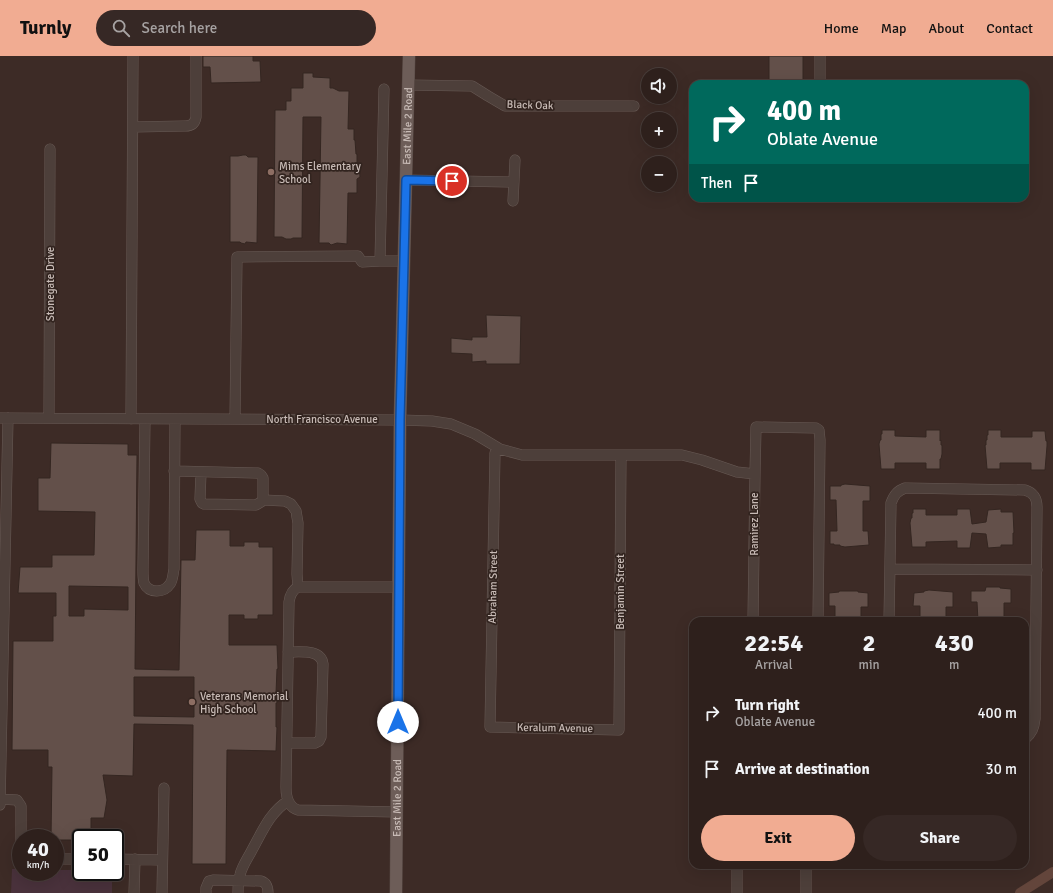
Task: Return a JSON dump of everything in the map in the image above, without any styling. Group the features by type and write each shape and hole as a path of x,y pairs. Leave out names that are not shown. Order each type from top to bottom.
{"main road":[{"name":"East Mile 2 Road","path":"396,893 400,420 408,56"}],"street":[{"path":"131,419 133,56"},
{"path":"133,127 189,126 193,124 196,117 196,56"},
{"path":"820,56 820,80"},
{"name":"Black Oak","path":"408,85 472,86 505,106 634,106"},
{"path":"380,262 384,90"},
{"name":"Stonegate Drive","path":"50,149 50,418"},
{"path":"513,201 515,160"},
{"path":"406,180 514,182"},
{"path":"235,419 237,256 358,256 362,262 404,261"},
{"path":"0,805 4,418"},
{"name":"North Francisco Avenue","path":"4,418 432,421 451,424 475,434 500,449 522,455 682,455 737,472 755,474"},
{"path":"145,419 143,576 146,586 157,591 167,588 171,583 174,569 175,419"},
{"name":"Ramirez Lane","path":"753,617 756,427 816,428 819,430 818,617"},
{"name":"Abraham Street","path":"490,727 495,453 500,449"},
{"name":"Benjamin Street","path":"619,730 621,454"},
{"path":"174,471 260,474 263,478 263,500"},
{"path":"201,472 200,499 204,504 256,505 263,500 285,501 291,504 296,511 298,523 298,587"},
{"path":"889,617 891,503 898,491 905,488 1026,490 1031,492 1037,502 1037,570 1035,719 1032,731 1029,736"},
{"path":"890,569 1037,570"},
{"path":"397,812 298,810 294,809 288,801 286,796 286,788 288,652 290,597 292,592 298,587 399,587"},
{"path":"287,743 316,743 321,737 322,671 322,660 315,653 288,652"},
{"name":"Keralum Avenue","path":"490,727 619,730"},
{"path":"162,893 164,788"},
{"path":"0,799 16,800 22,806 22,829"},
{"path":"238,893 238,880 241,871 268,820 277,809 288,801"},
{"path":"124,859 162,860"},
{"path":"134,893 135,859"},
{"path":"737,869 737,893"},
{"path":"806,869 806,893"},
{"path":"206,893 206,888 209,881 238,880 265,882 268,888 268,893"}],"shaded area":[{"path":"12,869 12,881 64,881 64,870 72,870 72,881 112,881 112,893 11,893"}],"building":[{"path":"203,56 253,56 253,61 260,61 261,82 211,83 210,67 203,67"},
{"path":"769,56 803,56 803,80 769,80"},
{"path":"303,73 313,73 313,77 330,78 330,88 339,91 349,91 348,129 354,129 354,140 357,163 359,163 360,177 357,179 357,193 348,193 347,244 337,243 331,245 329,243 319,243 321,117 303,117 302,238 286,239 282,237 274,237 275,110 286,110 286,101 291,101 291,88 303,88"},
{"path":"243,155 248,157 258,157 257,243 246,242 245,244 240,242 230,242 230,156"},
{"path":"486,315 521,316 520,364 486,364 486,361 472,362 472,354 451,353 451,338 472,340 472,337 487,337"},
{"path":"882,430 895,430 895,436 926,437 926,430 940,430 942,454 940,459 940,469 926,469 926,463 895,463 895,469 881,469 879,444"},
{"path":"988,430 1001,430 1001,437 1032,437 1032,431 1045,431 1047,446 1045,470 1031,470 1031,463 1000,463 1000,469 987,469 985,445"},
{"path":"51,443 128,444 128,455 137,455 135,669 179,670 181,560 195,560 196,530 230,530 230,546 244,546 244,542 259,542 259,547 273,547 273,615 258,615 258,619 244,619 244,615 229,615 229,645 277,645 278,669 276,693 276,751 227,750 226,864 192,864 193,725 134,724 133,776 103,775 107,800 104,818 91,818 91,829 72,829 72,840 64,840 64,829 51,829 52,767 48,767 48,750 12,750 13,641 53,641 53,616 56,616 56,593 18,593 20,567 52,567 52,555 94,555 95,512 38,511 38,478 50,478","holes":["69,586 128,587 128,610 84,609 84,616 69,616","134,677 194,677 194,717 134,716"]},
{"path":"845,484 870,486 870,501 863,501 863,531 868,531 869,545 845,547 830,544 830,531 837,531 836,500 830,500 830,486 841,486"},
{"path":"913,509 926,509 926,515 957,515 957,509 970,509 972,524 986,522 988,510 1001,509 1001,512 1013,512 1013,545 1001,545 1001,547 988,548 986,534 972,533 970,548 957,548 957,541 926,542 926,547 912,547 910,523"},
{"path":"986,587 1011,589 1011,603 1004,603 1004,617 978,617 977,602 971,602 971,591 985,591"},
{"path":"858,591 868,593 868,607 861,607 861,617 835,617 835,606 829,606 829,593"},
{"path":"924,591 953,592 953,607 946,607 946,617 920,617 920,606 913,606 914,593"}],"waterway":[{"path":"1020,893 1053,872"}],"place":[{"name":"Mims Elementary School","path":"271,172"},
{"name":"Veterans Memorial High School","path":"192,702"}],"route":[{"path":"398,722 400,420 406,180 452,181"}]}
